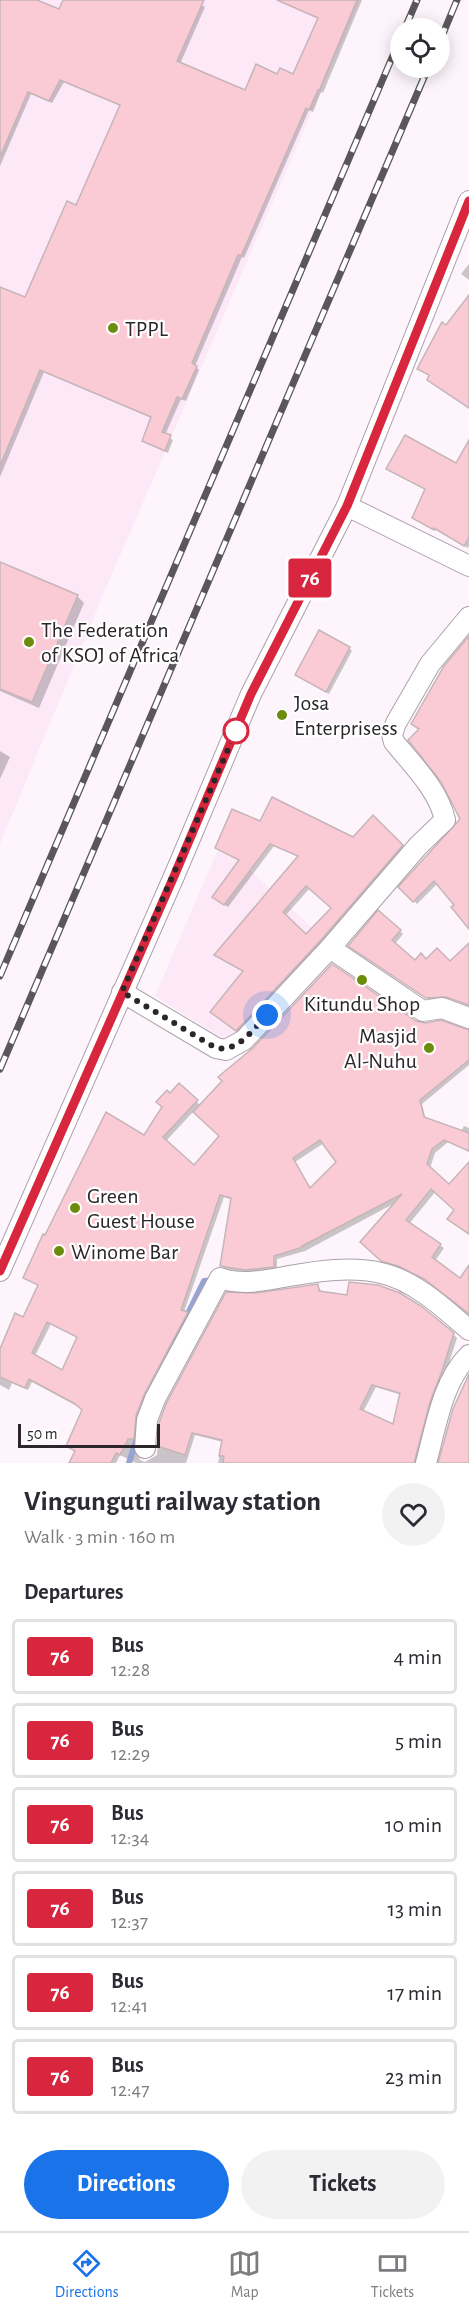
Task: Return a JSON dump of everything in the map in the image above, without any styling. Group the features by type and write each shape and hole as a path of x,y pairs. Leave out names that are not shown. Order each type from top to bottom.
{"street":[{"path":"0,1271 175,874 251,694 347,506 469,201"},
{"path":"347,506 469,566"},
{"path":"122,992 216,1048 226,1050 244,1040 330,948 418,846 446,820 444,812 424,779 394,742 392,735 396,723 430,664 469,617"},
{"path":"330,948 423,1011 442,1008 469,1018"},
{"path":"145,1448 147,1420 155,1399 220,1278 228,1281 263,1281 316,1271 382,1273 435,1300 469,1330"},
{"path":"426,1463 445,1394 463,1361 469,1355"}],"shaded area":[{"path":"0,0 360,0 103,595 0,844"},
{"path":"221,843 324,939 238,1034 225,1040 155,996"}],"building":[{"path":"0,0 37,0 59,9 63,0 204,0 177,61 245,90 256,64 277,74 280,68 293,74 318,18 277,0 357,0 319,91 309,110 306,108 241,256 238,255 192,363 197,366 182,399 177,397 162,432 171,435 165,451 142,441 151,417 40,370 0,466 0,287 25,297 67,201 76,205 120,105 60,80 49,101 28,92 0,157"},
{"path":"469,295 469,408 427,380 429,375 417,369 442,322 446,325"},
{"path":"405,435 456,463 469,440 469,537 464,546 412,518 425,489 386,469"},
{"name":"The Federation of KSOJ of Africa","path":"0,562 78,595 32,702 0,689"},
{"path":"319,630 350,647 326,692 295,675"},
{"path":"469,636 469,929 451,907 454,905 434,881 413,902 398,887 460,819 441,782 408,740 419,729 411,724 444,666"},
{"path":"272,797 353,837 373,815 403,845 321,940 236,1031 210,1012 243,971 214,955 298,856 270,844 224,905 212,897 239,860 215,848 232,809 260,821","holes":["306,886 331,908 306,934 283,912"]},
{"path":"378,910 401,930 392,940 415,960 421,953 426,959 437,948 450,961 469,943 469,1005 446,997 426,998 348,946"},
{"path":"332,964 416,1021 425,1023 441,1020 469,1030 469,1060 420,1100 424,1117 469,1133 469,1151 444,1140 432,1149 427,1164 449,1184 469,1162 469,1234 447,1219 454,1210 431,1189 406,1220 441,1244 432,1257 460,1278 469,1265 469,1314 424,1279 398,1266 381,1261 360,1242 402,1194 303,1247 274,1256 274,1267 245,1270 220,1266 231,1198 220,1195 181,1310 188,1312 144,1395 136,1416 134,1439 128,1439 120,1455 116,1453 111,1463 69,1463 75,1451 66,1446 82,1410 74,1403 29,1379 25,1388 0,1377 0,1349 15,1313 23,1317 38,1285 23,1278 106,1112 144,1135 162,1107 156,1102 167,1090 170,1093 179,1083 198,1100 163,1137 194,1165 219,1136 193,1112 222,1081 218,1077 253,1048","holes":["320,1140 336,1162 310,1188 293,1158","47,1322 77,1337 62,1370 32,1353"]},
{"path":"349,1282 378,1285 400,1293 421,1306 454,1333 430,1402 414,1463 223,1463 224,1456 219,1456 222,1440 192,1433 185,1455 157,1446 159,1423 166,1404 226,1292 256,1293 318,1284 319,1291 347,1295","holes":["372,1385 400,1393 393,1424 360,1409"]},
{"path":"469,1374 469,1463 438,1463 453,1409"}],"waterway":[{"path":"169,1352 204,1281 214,1280"},
{"path":"129,1463 137,1438"}],"railway":[{"path":"409,18 417,0"},
{"path":"450,18 457,0"},
{"path":"0,976 390,62"},
{"path":"0,1069 424,78"}],"bus line":[{"name":"76","path":"0,1271 175,874 251,694 347,506 469,201"}],"place":[{"name":"TPPL","path":"113,328"},
{"name":"The Federation of KSOJ of Africa","path":"29,642"},
{"name":"Josa Enterprisess","path":"282,715"},
{"name":"Kitundu Shop","path":"362,980"},
{"name":"Masjid Al-Nuhu","path":"429,1048"},
{"name":"Green Guest House","path":"75,1208"},
{"name":"Winome Bar","path":"59,1251"}],"route":[{"path":"236,731 122,992 216,1048 226,1050 244,1040 267,1015"}]}
